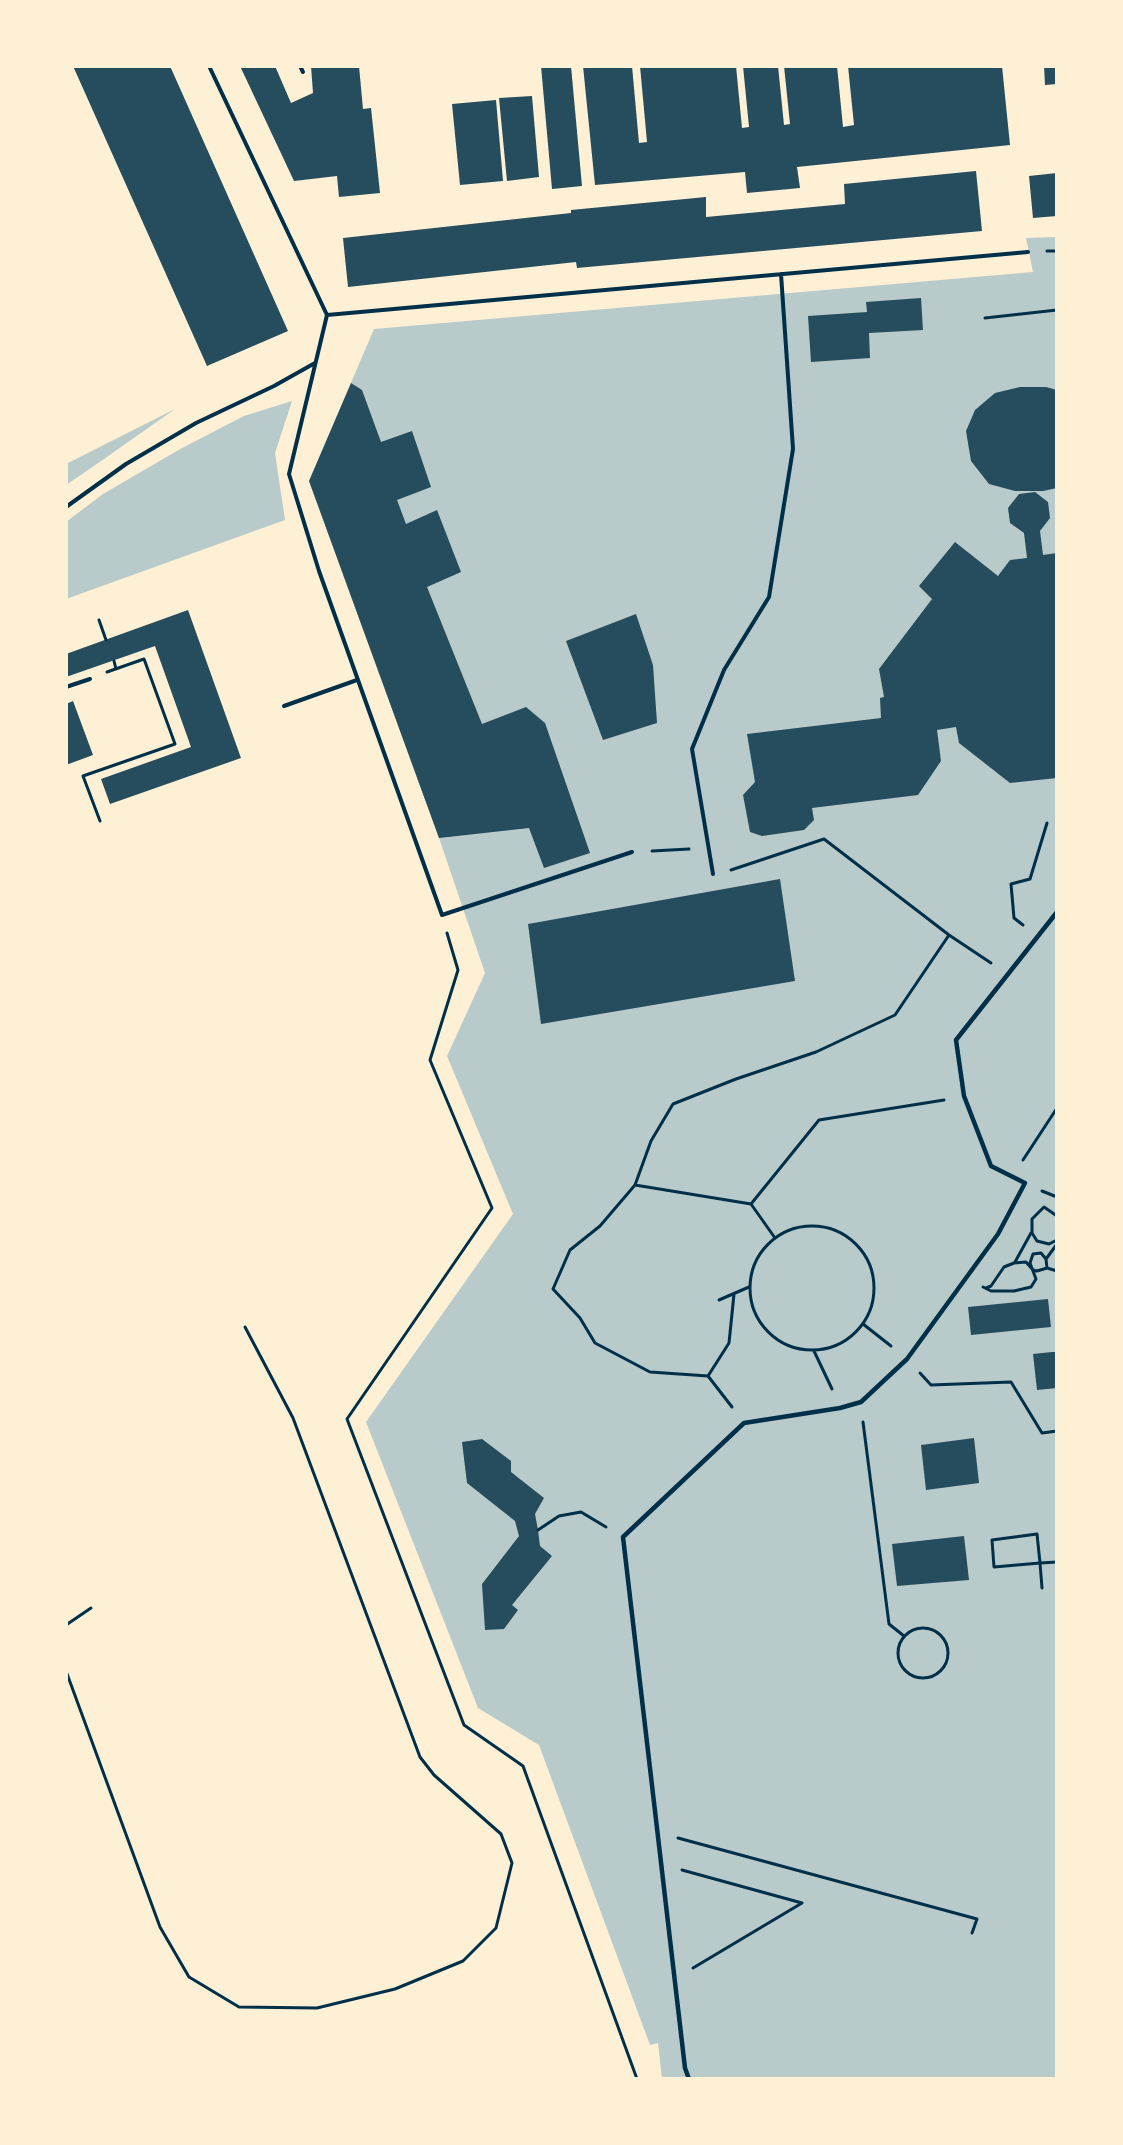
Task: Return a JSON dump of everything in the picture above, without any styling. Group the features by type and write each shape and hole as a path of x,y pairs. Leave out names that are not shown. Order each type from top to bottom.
{"street":[{"path":"689,2079 675,1979 623,1538 744,1423 840,1408 861,1402 907,1359 998,1234 1025,1183 990,1166 964,1096 956,1040 1057,912"}],"lane":[{"path":"209,66 327,315 289,474 319,571 442,915 632,852"},
{"path":"300,66 303,72"},
{"path":"327,315 1028,252"},
{"path":"713,874 692,749 724,670 769,597 793,448 781,274"},
{"path":"66,507 126,464 196,423 274,386 315,363"},
{"path":"66,687 90,679"},
{"path":"284,706 357,680"}],"path":[{"path":"985,318 1057,310"},
{"path":"99,620 106,640"},
{"path":"90,679 144,659 174,744 83,776 100,821"},
{"path":"114,661 116,669"},
{"path":"1038,935 1014,918 1011,884 1030,879 1047,823"},
{"path":"726,867 733,871 824,839 949,935 1008,974"},
{"path":"632,852 696,849"},
{"path":"442,915 458,970 430,1060 492,1208 347,1419 464,1725 523,1766 637,2079"},
{"path":"736,1414 708,1376 650,1372 595,1344 580,1318 553,1289 570,1250 600,1226 635,1185 651,1141 674,1104 736,1079 816,1052 895,1015 949,935"},
{"path":"751,1204 819,1120 964,1096"},
{"path":"1012,1177 1057,1108"},
{"path":"635,1185 751,1204 775,1238"},
{"path":"986,1288 991,1286 1004,1268 1014,1262 1032,1233 1032,1219 1044,1207 1057,1216"},
{"path":"813,1226 832,1229 854,1242 869,1262 874,1278 875,1294 871,1310 864,1324 845,1342 830,1348 814,1351 796,1349 779,1342 757,1319 751,1303 749,1287 757,1259 775,1238 798,1228 813,1226"},
{"path":"1032,1233 1037,1241 1049,1244 1057,1240"},
{"path":"1046,1259 1057,1244"},
{"path":"963,1283 986,1288 991,1291 1014,1291 1031,1287 1036,1279 1030,1263 1032,1254 1041,1252 1046,1259 1047,1268"},
{"path":"1014,1262 1026,1262 1032,1270 1042,1271 1047,1268 1057,1271"},
{"path":"719,1300 749,1287"},
{"path":"708,1376 729,1343 734,1294"},
{"path":"864,1324 907,1359 931,1385 1011,1382 1042,1433 1057,1431"},
{"path":"66,1671 160,1927 189,1977 239,2007 317,2008 396,1989 463,1961 496,1928 512,1863 501,1834 434,1775 420,1757 293,1418 245,1327"},
{"path":"814,1351 840,1408"},
{"path":"861,1402 889,1624 904,1636"},
{"path":"538,1530 559,1516 581,1512 623,1538"},
{"path":"1042,1588 1040,1563 1037,1534 992,1540 994,1567 1040,1563 1057,1562"},
{"path":"66,1625 91,1608"},
{"path":"925,1627 940,1634 948,1647 949,1655 942,1670 927,1678 910,1675 899,1662 897,1652 904,1636 917,1628 925,1627"},
{"path":"658,1832 977,1919 972,1932"},
{"path":"662,1865 802,1903 675,1979"}],"shaded area":[{"path":"1057,237 1057,2079 662,2079 658,2043 650,2045 539,1745 478,1708 366,1422 513,1214 447,1056 485,973 439,838 309,481 374,329 1033,272 1026,238"},
{"path":"292,401 275,453 285,520 66,599 66,522 103,494 182,448 244,416"},
{"path":"175,409 104,459 66,485 66,464"}],"building":[{"path":"73,66 170,66 288,331 207,366"},
{"path":"240,66 275,66 291,103 313,93 311,66 359,66 363,109 371,108 380,193 339,197 337,176 294,181"},
{"path":"541,66 571,66 582,186 552,189"},
{"path":"583,66 632,66 639,143 647,142 640,66 736,66 742,128 749,127 743,66 778,66 784,125 790,124 784,66 837,66 843,127 854,125 848,66 1002,66 1010,145 797,167 800,188 747,193 745,172 595,185"},
{"path":"1044,66 1057,66 1057,84 1045,85"},
{"path":"532,96 539,177 507,181 499,98"},
{"path":"496,100 503,181 460,185 452,104"},
{"path":"976,171 982,231 577,268 576,262 348,287 343,238 571,213 571,210 706,197 706,217 845,204 844,184"},
{"path":"1057,173 1057,216 1033,218 1029,176"},
{"path":"921,298 923,330 869,333 870,358 811,362 808,316 867,312 866,302"},
{"path":"351,383 362,390 381,442 412,431 431,487 397,500 406,524 437,510 461,572 427,587 482,724 526,707 545,723 590,853 544,868 529,828 439,838 309,481"},
{"path":"1020,387 1046,387 1057,390 1057,488 1043,491 1015,491 989,484 971,461 966,431 975,410 995,393"},
{"path":"1035,492 1048,502 1050,518 1040,531 1043,555 1057,553 1057,778 1010,783 959,743 956,727 937,730 941,761 918,795 812,808 814,820 804,830 762,836 750,832 743,795 755,782 747,734 881,718 880,698 884,697 879,669 932,599 919,586 955,542 998,576 1010,560 1027,558 1024,533 1010,523 1008,508 1019,494"},
{"path":"188,610 241,758 110,804 101,779 191,747 155,646 66,677 66,654"},
{"path":"636,614 653,665 657,723 603,740 566,641"},
{"path":"73,701 93,755 66,765 66,704"},
{"path":"780,879 795,981 541,1024 528,924"},
{"path":"1048,1299 1051,1327 971,1335 968,1307"},
{"path":"1057,1352 1057,1388 1037,1390 1033,1354"},
{"path":"974,1438 979,1483 926,1490 921,1445"},
{"path":"482,1439 511,1461 511,1472 544,1498 535,1514 540,1546 552,1556 512,1605 518,1610 504,1629 485,1630 482,1584 519,1536 515,1521 467,1483 462,1442"},
{"path":"964,1536 969,1580 897,1586 892,1544"}]}
